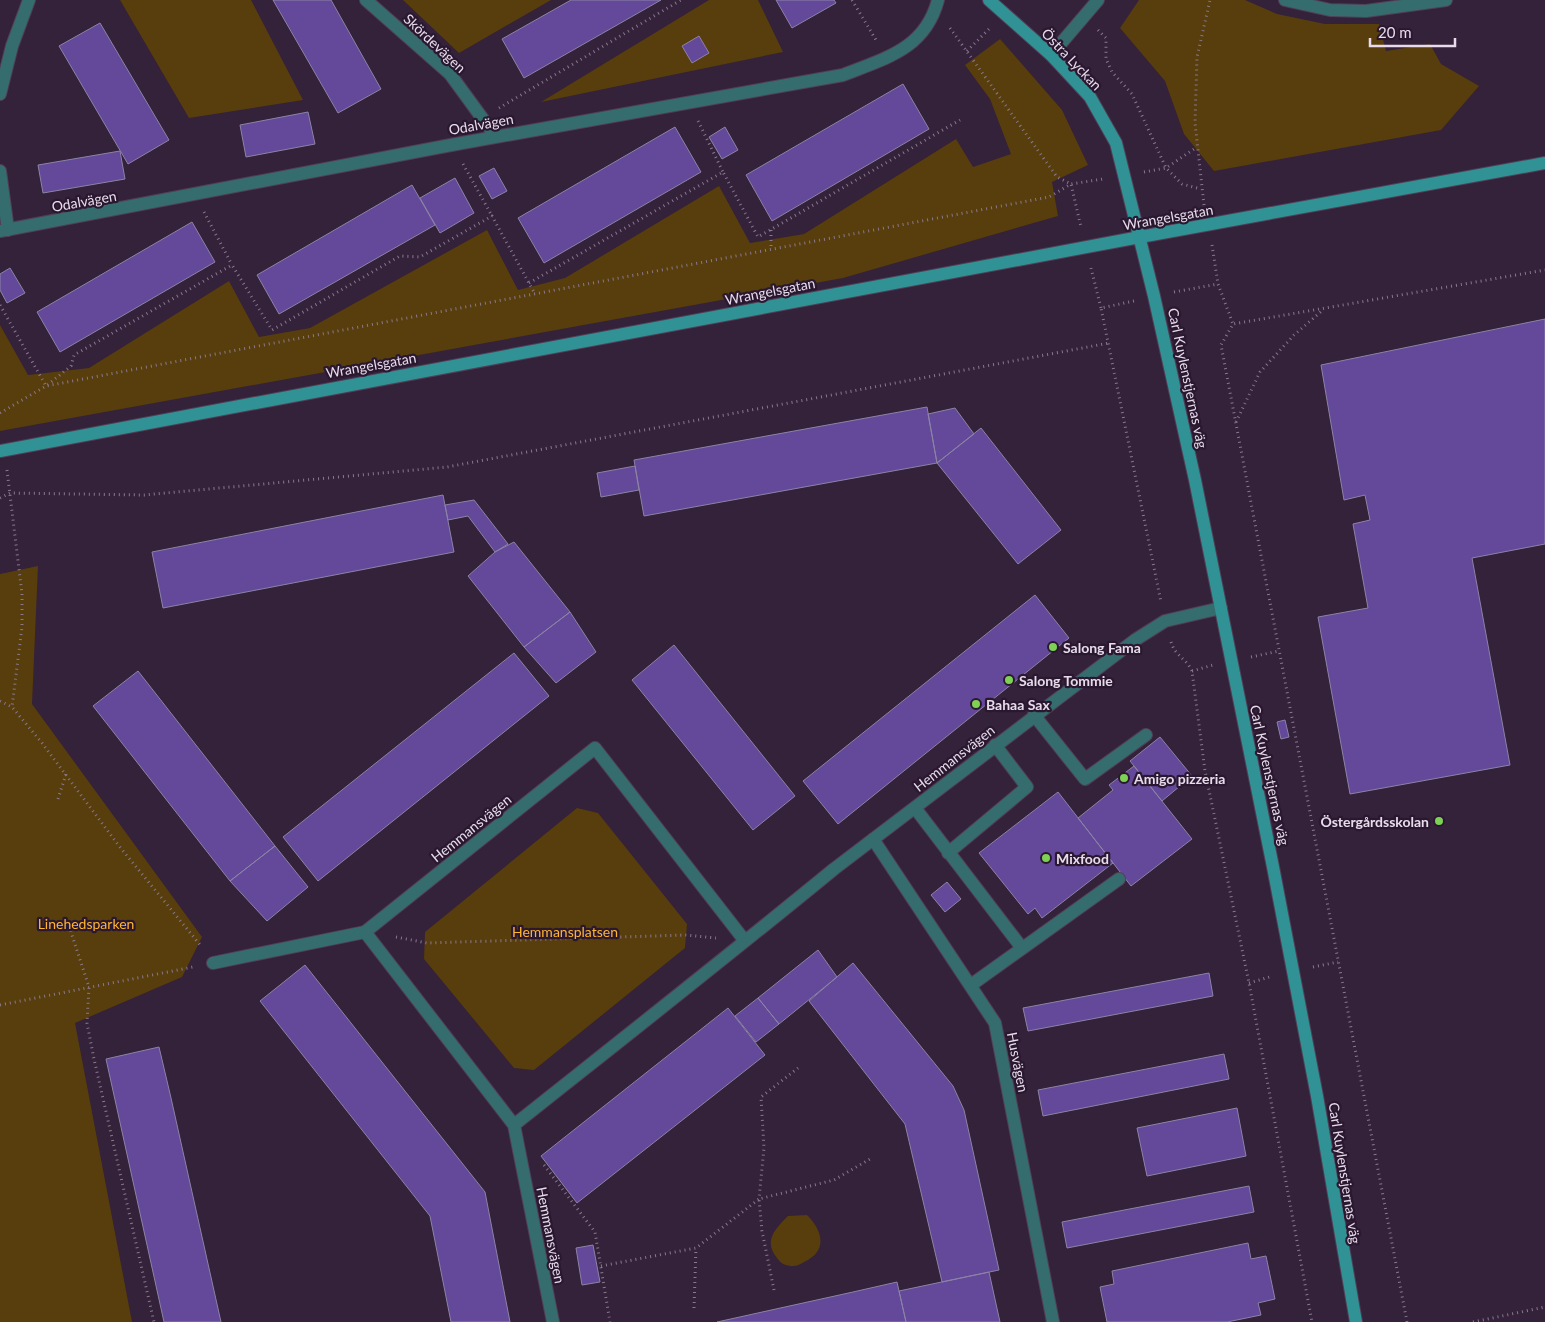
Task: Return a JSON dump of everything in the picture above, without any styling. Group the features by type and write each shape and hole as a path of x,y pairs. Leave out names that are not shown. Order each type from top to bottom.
{"main road":[{"name":"Östra Lyckan","path":"989,0 1051,55 1090,97 1116,143 1140,237"},
{"name":"Wrangelsgatan","path":"0,450 1545,163"},
{"name":"Carl Kuylenstjernas väg","path":"1140,237 1192,470 1220,608 1317,1096 1356,1322"}],"street":[{"path":"0,94 12,46 29,0"},
{"name":"Skördevägen","path":"366,0 450,74 496,137"},
{"path":"1051,55 1098,0"},
{"path":"1285,0 1330,10 1366,11 1446,0"},
{"name":"Odalvägen","path":"4,230 452,145 843,75 887,58 915,41 930,24 937,4"},
{"path":"0,171 4,230"},
{"name":"Hemmansvägen","path":"514,1125 874,839 1135,640 1165,621 1220,608"},
{"path":"1034,716 1085,780 1146,735"},
{"path":"948,853 1027,787 995,745"},
{"name":"Hemmansvägen","path":"553,1322 514,1125 365,932 595,748 745,941"},
{"path":"915,808 1022,948"},
{"name":"Husvägen","path":"874,839 995,1023 1053,1322"},
{"path":"970,986 1118,879"},
{"path":"213,964 365,932"}],"path":[{"path":"483,117 680,0"},
{"path":"852,0 887,58"},
{"path":"1210,0 1197,57 1195,124 1201,189 1218,284"},
{"path":"937,4 1056,177 1071,184"},
{"path":"1106,38 1106,59 1112,72 1132,94 1166,168 1182,184 1201,189"},
{"path":"688,102 758,237 960,120"},
{"path":"452,145 535,294"},
{"path":"46,386 1049,197 1071,184 1166,168 1197,147"},
{"path":"529,283 723,172"},
{"path":"1071,184 1101,308"},
{"path":"195,195 232,265 272,330 400,256 420,257 492,216"},
{"path":"771,230 772,249"},
{"path":"0,413 46,386 71,366 74,355 232,265"},
{"path":"1407,1322 1221,345 1234,324 1545,270"},
{"path":"0,305 46,386"},
{"path":"1236,422 1260,372 1294,335 1324,308"},
{"path":"0,498 10,493 144,495 447,468 1109,344 1165,621 1174,651 1188,662 1192,671 1206,772 1247,973 1312,1322"},
{"path":"6,468 22,594 22,619 12,708"},
{"path":"0,701 12,708 66,774 119,846 171,908 213,964 0,1005"},
{"path":"58,799 66,774"},
{"path":"68,926 89,987 88,1023 94,1060 154,1322"},
{"path":"365,932 427,943 685,935 745,941"},
{"path":"774,1290 762,1232 759,1199 764,1148 761,1097 798,1068"},
{"path":"601,1266 696,1248 759,1199 834,1180 870,1159"},
{"path":"574,1204 595,1232 610,1322"},
{"path":"694,1308 696,1248"},
{"path":"1473,1322 1545,1307"}],"green space":[{"path":"120,0 251,0 303,100 189,118"},
{"path":"403,0 551,0 459,53"},
{"path":"709,0 758,0 783,52 541,102"},
{"path":"1139,0 1245,0 1277,14 1325,24 1379,24 1386,51 1430,44 1441,64 1479,86 1441,130 1214,171 1184,134 1165,81 1120,28"},
{"path":"1000,39 1062,110 1088,165 1052,182 1058,216 843,278 0,431 0,325 28,375 89,368 229,281 259,337 310,328 487,230 518,290 565,278 719,186 750,243 804,234 956,139 973,167 1011,154 990,99 965,65"},
{"name":"Linehedsparken","path":"38,566 32,704 202,937 182,977 75,1023 132,1322 0,1322 0,574"},
{"name":"Hemmansplatsen","path":"577,808 598,813 687,924 685,948 534,1070 514,1068 424,959 425,932"},
{"path":"807,1215 817,1228 820,1247 812,1257 796,1266 788,1266 779,1260 773,1252 771,1246 772,1236 788,1216"}],"building":[{"path":"273,0 331,0 381,89 338,113"},
{"path":"571,0 661,0 524,78 502,39"},
{"path":"776,0 834,0 836,3 792,28"},
{"path":"100,23 169,140 128,164 59,46"},
{"path":"699,36 709,53 692,63 682,46"},
{"path":"903,84 929,129 772,221 746,175"},
{"path":"308,112 315,144 246,157 240,125"},
{"path":"675,127 701,172 544,263 518,218"},
{"path":"725,127 738,150 722,159 709,137"},
{"path":"120,151 125,179 43,193 38,165"},
{"path":"494,168 507,191 492,199 479,176"},
{"path":"455,178 474,213 440,233 420,198"},
{"path":"412,185 435,225 279,314 257,275"},
{"path":"192,222 215,262 60,352 37,312"},
{"path":"10,268 25,293 7,303 0,290 0,274"},
{"path":"1545,319 1545,544 1472,558 1510,765 1350,794 1318,617 1368,608 1353,524 1370,520 1365,495 1344,500 1321,365"},
{"path":"927,407 937,463 644,516 634,460"},
{"path":"955,408 974,434 937,463 928,414"},
{"path":"981,428 1061,530 1018,564 937,463"},
{"path":"635,466 639,490 601,497 597,473"},
{"path":"443,495 454,552 163,608 152,552"},
{"path":"474,500 508,544 495,552 468,516 448,520 445,505"},
{"path":"514,542 570,612 524,647 468,576 495,552"},
{"path":"1035,595 1069,638 838,824 803,781"},
{"path":"570,612 596,652 556,683 524,647"},
{"path":"674,645 795,796 753,830 632,680"},
{"path":"514,653 549,696 318,881 283,837"},
{"path":"138,671 275,846 230,881 93,706"},
{"path":"1285,720 1289,737 1281,739 1277,722"},
{"path":"1160,737 1192,776 1162,801 1130,761"},
{"path":"1134,766 1192,839 1131,886 1078,818 1113,790 1109,785"},
{"name":"Mixfood","path":"1058,792 1113,863 1042,918 1035,908 1028,914 979,853"},
{"path":"275,846 308,887 267,921 230,881"},
{"path":"947,882 961,899 945,912 931,895"},
{"path":"818,950 837,977 779,1024 758,998"},
{"path":"853,963 953,1086 964,1110 999,1270 942,1282 905,1124 809,1001"},
{"path":"305,965 485,1192 510,1322 451,1322 430,1216 260,1001"},
{"path":"1209,973 1213,996 1028,1031 1023,1008"},
{"path":"758,998 779,1024 756,1042 735,1016"},
{"path":"728,1008 765,1055 577,1203 541,1156"},
{"path":"159,1047 221,1322 164,1322 106,1059"},
{"path":"1224,1054 1229,1079 1043,1116 1038,1090"},
{"path":"1237,1108 1246,1156 1147,1176 1137,1128"},
{"path":"1249,1186 1254,1212 1067,1248 1062,1222"},
{"path":"1248,1243 1251,1259 1266,1256 1275,1299 1258,1303 1261,1315 1227,1322 1107,1322 1100,1287 1114,1284 1112,1271"},
{"path":"593,1245 600,1282 582,1285 576,1248"},
{"path":"989,1272 1000,1322 906,1322 899,1291"},
{"path":"897,1282 906,1322 717,1322 853,1292"}],"place":[{"name":"Salong Fama","path":"1053,647"},
{"name":"Salong Tommie","path":"1009,680"},
{"name":"Bahaa Sax","path":"976,704"},
{"name":"Amigo pizzeria","path":"1124,778"},
{"name":"Östergårdsskolan","path":"1439,821"},
{"name":"Mixfood","path":"1046,858"}]}
